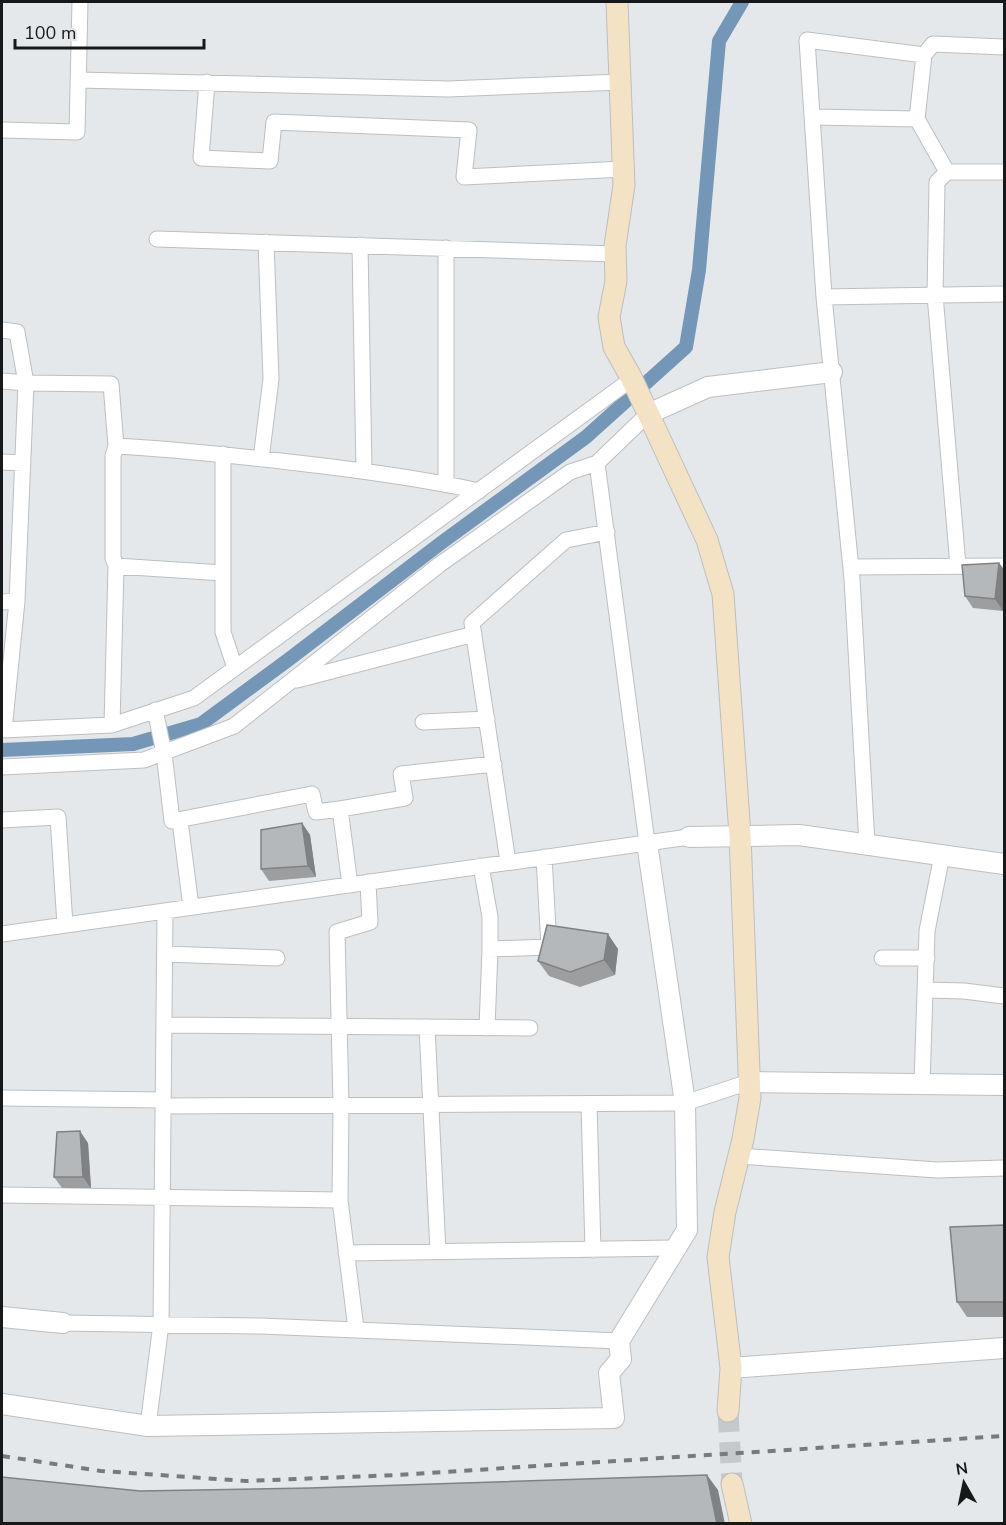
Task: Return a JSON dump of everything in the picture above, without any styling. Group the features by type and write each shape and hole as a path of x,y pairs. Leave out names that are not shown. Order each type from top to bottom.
{"main road":[{"path":"617,2 624,185 615,254 616,281 609,317 614,347 632,379 707,540 723,594 740,835 750,1098 725,1212 718,1257 731,1368 728,1411"},
{"path":"732,1484 741,1524"}],"street":[{"path":"2,130 77,132 80,2"},
{"path":"867,844 851,567 824,297 807,40 924,55"},
{"path":"947,172 917,120 924,55 933,44 1005,47"},
{"path":"78,80 448,89 621,82"},
{"path":"207,82 201,158 270,161 274,122 469,130 464,177 624,168"},
{"path":"812,117 917,120"},
{"path":"958,566 935,296 937,182 947,172 1005,172"},
{"path":"157,238 615,254"},
{"path":"261,459 271,379 266,242"},
{"path":"360,245 364,471"},
{"path":"446,248 446,483"},
{"path":"824,297 1005,294"},
{"path":"2,330 17,332 26,383 17,601 6,670 3,730 112,724 194,698 632,379"},
{"path":"2,767 144,760 234,726 439,565 570,472 597,463 648,414 708,387 832,372"},
{"path":"2,381 111,384 116,446 113,456 113,558 116,566 112,724"},
{"path":"116,446 184,449 420,478 479,490"},
{"path":"223,454 224,632 235,668"},
{"path":"2,462 23,463"},
{"path":"2,1404 148,1426 614,1418 609,1373 621,1359 619,1341 687,1230 685,1103 647,843 597,463"},
{"path":"508,862 472,623 566,540 606,532"},
{"path":"116,566 223,573"},
{"path":"851,567 1005,566"},
{"path":"2,602 17,601"},
{"path":"289,682 474,634"},
{"path":"155,710 164,753 172,821 312,794 316,812 405,798 401,774 494,764"},
{"path":"423,722 487,719"},
{"path":"340,809 350,885"},
{"path":"2,820 58,817 65,925"},
{"path":"180,821 191,907"},
{"path":"2,934 689,837 799,835 1005,864"},
{"path":"922,1084 927,931 942,855"},
{"path":"490,949 549,947 544,857"},
{"path":"481,866 490,917 487,1028"},
{"path":"356,1329 340,1200 341,1105 337,932 370,922 368,882"},
{"path":"148,1426 161,1324 165,911"},
{"path":"165,954 277,958"},
{"path":"882,958 927,958"},
{"path":"926,990 964,991 1005,996"},
{"path":"164,1025 530,1028"},
{"path":"427,1027 438,1252"},
{"path":"2,1098 341,1105 685,1103 749,1082 1005,1085"},
{"path":"589,1104 592,1250"},
{"path":"739,1156 937,1170 1005,1168"},
{"path":"2,1195 340,1200"},
{"path":"346,1253 675,1248"},
{"path":"2,1317 63,1323 356,1329 619,1341"},
{"path":"731,1368 1005,1348"}],"building":[{"path":"999,563 995,599 965,596 962,565"},
{"path":"302,823 308,866 261,869 261,830"},
{"path":"547,925 608,934 604,960 570,972 538,961"},
{"path":"80,1131 83,1177 54,1177 57,1132"},
{"path":"1005,1225 1005,1302 957,1302 950,1227"},
{"path":"707,1475 717,1524 2,1524 2,1477 140,1491"}],"waterway":[{"path":"2,750 133,744 201,724 586,437 686,347 699,270 719,41 742,2"}],"tunnel":[{"path":"728,1411 732,1484"}],"railway":[{"path":"2,1456 101,1471 246,1481 397,1475 1004,1436"}]}
